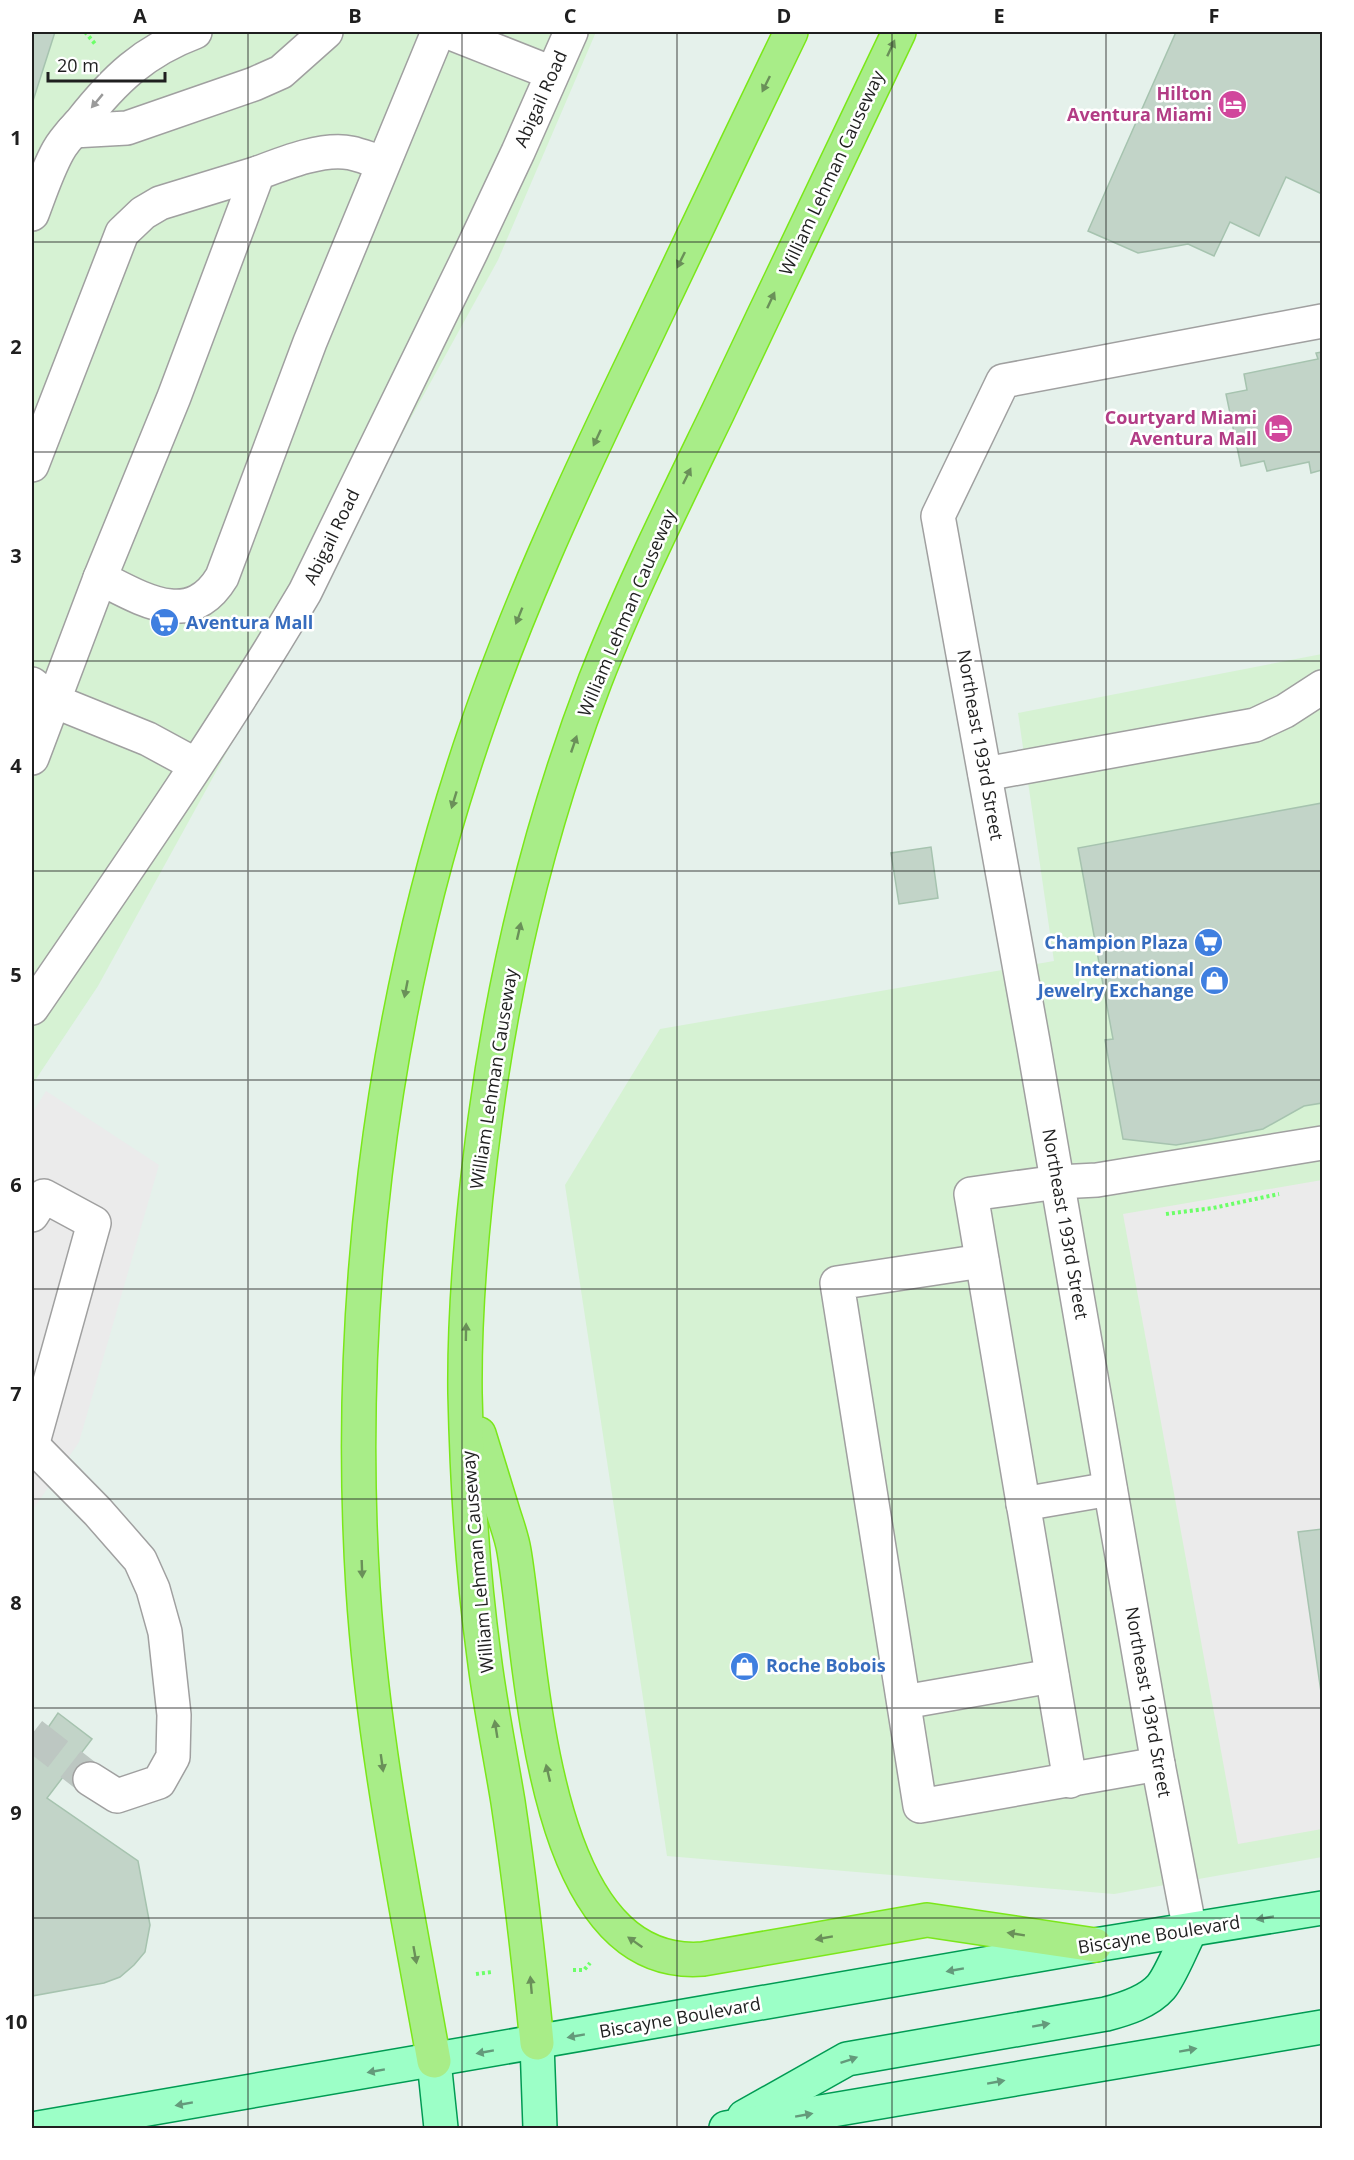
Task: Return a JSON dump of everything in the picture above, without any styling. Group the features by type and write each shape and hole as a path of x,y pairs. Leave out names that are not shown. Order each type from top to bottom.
{"highway":[{"path":"434,2061 377,1725 367,1647 360,1521 360,1379 365,1299 377,1169 394,1056 411,961 443,835 463,768 511,635 593,445 791,32"},
{"name":"William Lehman Causeway","path":"537,2043 510,1817 484,1660 477,1600 465,1390 469,1262 474,1196 494,1055 522,918 552,811 595,683 673,504 899,32"},
{"path":"465,1390 514,1549 528,1667 538,1728 563,1837 573,1863 601,1909 618,1929 648,1951 683,1960 703,1959 927,1920 1095,1946"}],"main road":[{"name":"Biscayne Boulevard","path":"38,2128 1323,1908"},
{"path":"725,2128 848,2059 1106,2014 1131,2006 1162,1986 1190,1931"},
{"path":"725,2128 1323,2027"},
{"name":"William Lehman Causeway","path":"537,2043 540,2128"},
{"path":"434,2061 441,2128"}],"street":[{"path":"32,214 50,165 60,148 122,75 167,45 195,32"},
{"path":"73,131 127,128 254,84 280,72 326,32"},
{"path":"100,578 162,606 186,605 201,600 213,592 222,577 310,342 438,32"},
{"path":"448,32 552,74"},
{"name":"Abigail Road","path":"32,1008 196,765 306,592 471,252 571,32"},
{"path":"32,465 122,233 143,213 160,203 287,162 335,152 349,152 382,163"},
{"path":"32,758 43,693 100,578 174,397 258,173"},
{"name":"Northeast 193rd Street","path":"1190,1931 1158,1764 1058,1182 938,516 1003,381 1323,321"},
{"path":"985,774 1255,725 1285,711 1323,687"},
{"path":"43,693 148,739 196,765"},
{"path":"1070,1781 970,1194 1058,1182 1097,1180 1323,1143"},
{"path":"32,1215 44,1196 94,1222 32,1445 98,1512 140,1560 153,1589 165,1632 174,1715 172,1757 159,1782 117,1796 90,1779"},
{"path":"982,1261 837,1283 920,1806 1158,1764"},
{"path":"1023,1504 1110,1489"},
{"path":"904,1702 1052,1676"}],"path":[{"path":"85,32 96,45"},
{"path":"1166,1214 1213,1208 1279,1194"},
{"path":"573,1970 584,1970 590,1964"},
{"path":"476,1974 492,1972"}],"shaded area":[{"name":"Aventura Mall","path":"32,32 596,32 498,260 98,986 32,1085"},
{"path":"1322,654 1322,1857 1114,1894 667,1856 565,1185 660,1029 1054,961 1018,713"},
{"path":"46,1091 159,1165 79,1442 32,1511 32,1114"},
{"path":"1322,1180 1322,1829 1238,1844 1123,1214"}],"building":[{"path":"32,32 55,32 32,104"},
{"name":"Hilton Aventura Miami","path":"1176,32 1322,32 1322,194 1286,177 1259,236 1230,222 1214,256 1188,244 1138,253 1088,231"},
{"name":"Courtyard Miami Aventura Mall","path":"1322,352 1322,470 1311,473 1309,462 1267,471 1264,461 1241,466 1226,394 1247,390 1244,374 1318,359 1316,353"},
{"name":"Champion Plaza","path":"1322,803 1322,1103 1304,1106 1263,1129 1211,1139 1176,1145 1123,1139 1105,1040 1113,1039 1078,848"},
{"path":"931,847 938,898 899,904 891,853"},
{"path":"1322,1529 1322,1699 1298,1532"},
{"path":"58,1713 92,1739 47,1798 138,1861 150,1925 145,1952 120,1977 104,1983 32,1996 32,1751"}],"tunnel":[{"path":"32,1734 90,1779"}],"place":[{"name":"Hilton Aventura Miami","path":"1233,104"},
{"name":"Courtyard Miami Aventura Mall","path":"1278,428"},
{"name":"Aventura Mall","path":"165,623"},
{"name":"Champion Plaza","path":"1209,943"},
{"name":"International Jewelry Exchange","path":"1215,980"},
{"name":"Roche Bobois","path":"745,1666"}]}
